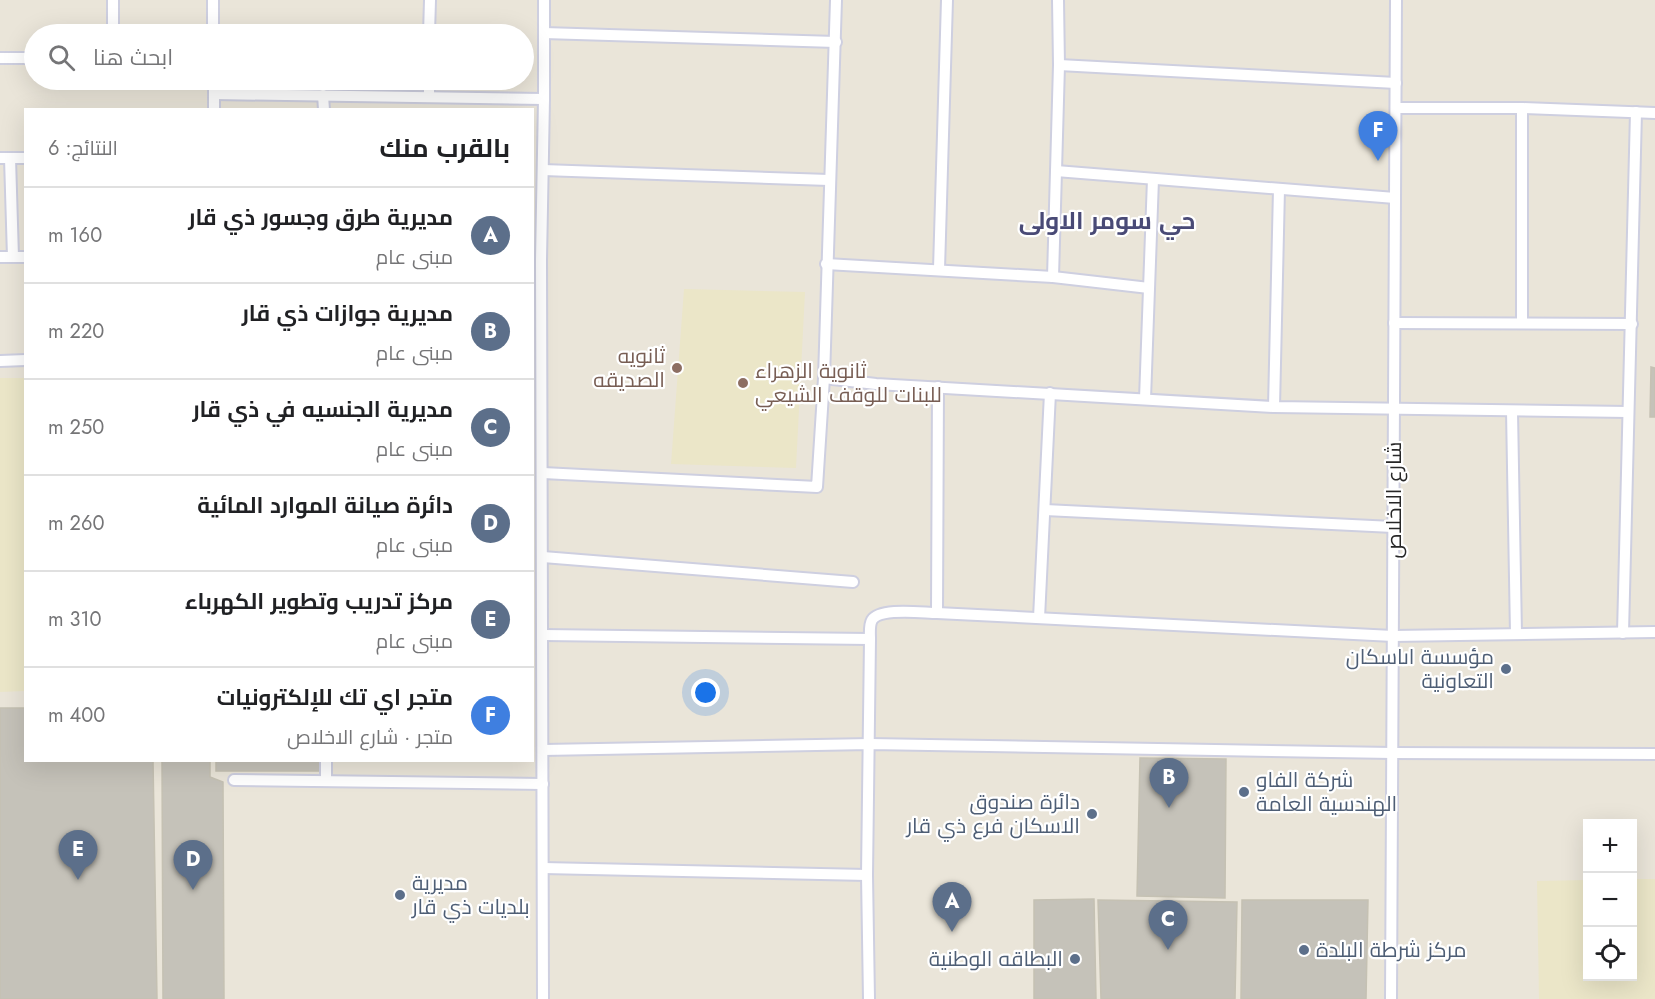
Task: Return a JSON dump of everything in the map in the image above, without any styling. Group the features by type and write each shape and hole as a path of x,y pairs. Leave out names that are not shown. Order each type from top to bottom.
{"street":[{"path":"113,0 113,24"},
{"path":"213,0 213,24"},
{"path":"429,24 430,0"},
{"path":"543,999 543,635 538,607 543,557 538,490 543,474 537,362 537,260 544,99 544,0"},
{"path":"543,474 817,487 824,378 836,0"},
{"path":"939,269 947,0"},
{"path":"1053,277 1059,65 1058,0"},
{"name":"شارع الاخلاص","path":"1390,999 1396,0"},
{"path":"544,33 836,42"},
{"path":"0,58 24,58"},
{"path":"1059,65 1396,83"},
{"path":"214,90 214,108"},
{"path":"429,90 429,98"},
{"path":"214,94 544,99"},
{"path":"323,95 324,108"},
{"path":"1396,108 1522,108 1655,113"},
{"path":"1522,108 1522,323"},
{"path":"1623,633 1636,112"},
{"path":"12,257 5,158 24,158"},
{"path":"540,164 829,180"},
{"path":"1056,171 1395,198"},
{"path":"1145,399 1153,179"},
{"path":"1274,407 1279,189"},
{"path":"0,257 24,257"},
{"path":"826,264 1053,277 1149,288"},
{"path":"1394,323 1632,324"},
{"path":"0,361 24,360"},
{"path":"824,378 876,384 1274,407 1628,412"},
{"path":"938,387 938,613"},
{"path":"1039,618 1050,393"},
{"path":"1512,411 1516,634"},
{"path":"1045,510 1393,527"},
{"path":"543,557 853,582"},
{"path":"869,999 867,875 870,624 878,614 887,612 938,613 1393,636 1655,632"},
{"path":"543,635 870,639"},
{"path":"543,750 870,744 1392,753 1655,754"},
{"path":"326,762 326,781"},
{"path":"234,780 543,784"},
{"path":"543,868 867,875"}],"shaded area":[{"path":"684,289 805,292 796,468 671,464"},
{"path":"0,378 24,378 24,691 0,692"},
{"path":"1637,879 1655,879 1655,999 1539,999 1537,881 1583,880 1583,981 1637,981"}],"building":[{"path":"1651,367 1655,368 1655,417 1650,417"},
{"path":"0,708 24,708 24,762 153,762 157,999 0,999"},
{"path":"1140,758 1226,759 1225,898 1137,896"},
{"path":"162,762 210,762 210,777 223,782 224,999 163,999"},
{"path":"216,762 322,762 322,771 216,771"},
{"path":"1094,899 1096,999 1034,999 1034,900"},
{"path":"1098,900 1237,902 1235,999 1101,999"},
{"name":"مركز شرطة البلدة","path":"1242,900 1368,900 1366,999 1241,999"}],"place":[{"name":"متجر اي تك للإلكترونيات","path":"1378,161"},
{"name":"ثانويه الصديقه","path":"677,368"},
{"name":"ثانوية الزهراء للبنات للوقف الشيعي","path":"743,383"},
{"name":"مؤسسة اىاسكان التعاونية","path":"1506,669"},
{"name":"شركة الفاو الهندسية العامة","path":"1244,792"},
{"name":"مديرية جوازات ذي قار","path":"1169,808"},
{"name":"دائرة صندوق الاسكان فرع ذي قار","path":"1092,814"},
{"name":"مركز تدريب وتطوير الكهرباء","path":"78,880"},
{"name":"دائرة صيانة الموارد المائية","path":"193,890"},
{"name":"مديرية بلديات ذي قار","path":"400,895"},
{"name":"مديرية طرق وجسور ذي قار","path":"952,932"},
{"name":"مديرية الجنسيه في ذي قار","path":"1168,950"},
{"name":"مركز شرطة البلدة","path":"1304,950"},
{"name":"البطاقه الوطنية","path":"1075,959"}],"district":[{"name":"حي سومر الاولى","path":"1107,221"}]}
